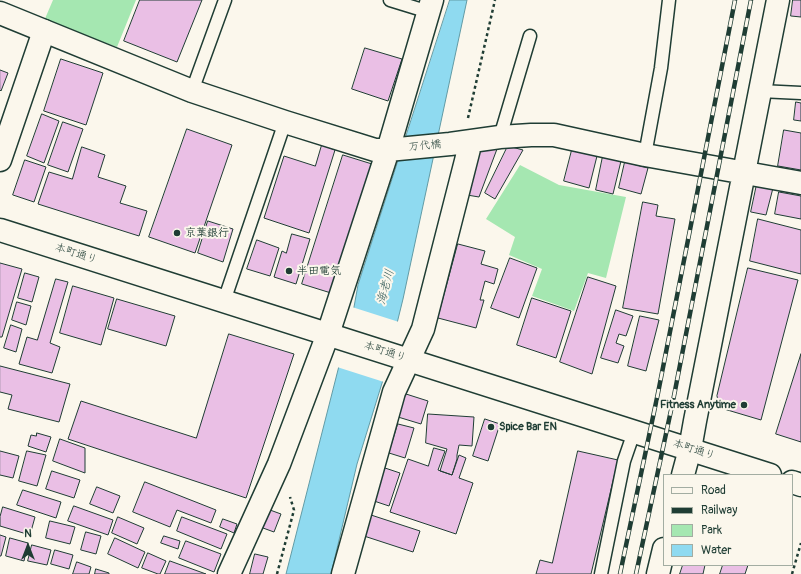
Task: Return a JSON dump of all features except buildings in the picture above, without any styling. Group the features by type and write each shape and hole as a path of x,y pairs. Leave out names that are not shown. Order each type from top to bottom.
{"street":[{"path":"683,474 690,449 778,0"},
{"path":"229,574 279,464 334,336 394,149 430,6"},
{"name":"万代橋","path":"0,13 192,91 375,150 461,143 500,137 554,135 645,155 801,183"},
{"path":"0,160 44,31"},
{"path":"342,574 394,392 401,358 423,330 461,143"},
{"name":"本町通り","path":"0,230 767,474"},
{"path":"658,574 663,553"}],"lane":[{"path":"192,91 225,0"},
{"path":"390,0 430,6"},
{"path":"645,155 661,68 669,0"},
{"path":"500,137 530,36"},
{"path":"760,91 801,93"},
{"path":"224,301 285,122"},
{"path":"601,574 624,461 634,432"}],"path":[{"path":"461,143 495,0"},
{"path":"277,574 294,510 279,464"},
{"path":"792,574 801,543"}],"green space":[{"path":"53,0 136,0 117,47 44,21"},
{"path":"520,165 559,185 626,197 606,278 588,273 574,311 532,296 542,269 509,255 515,237 486,219"}],"water":[{"name":"海老川","path":"450,0 467,0 403,299 383,380 357,464 331,574 286,574 354,307 358,285"}],"pier":[{"path":"352,307 399,322 384,382 337,367"}],"railway":[{"path":"620,574 658,393 735,0"},
{"path":"636,574 673,401 751,0"}],"place":[{"name":"京葉銀行","path":"177,233"},
{"name":"半田電気","path":"289,271"},
{"name":"Fitness Anytime","path":"744,405"},
{"name":"Spice Bar EN","path":"491,427"}]}
